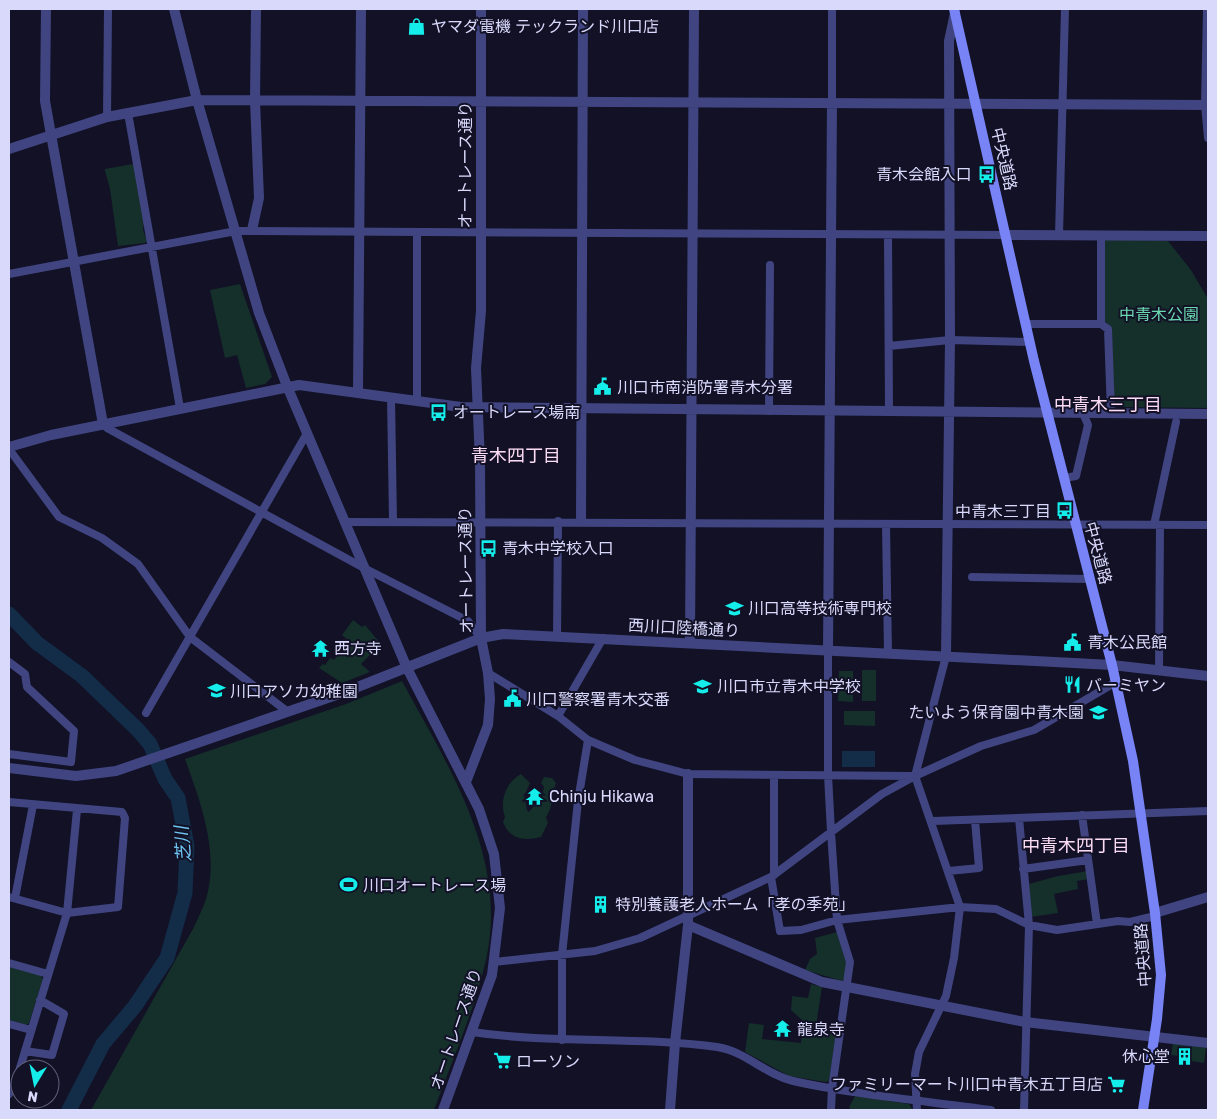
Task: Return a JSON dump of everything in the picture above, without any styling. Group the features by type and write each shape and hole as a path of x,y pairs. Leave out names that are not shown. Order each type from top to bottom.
{"main road":[{"name":"中央道路","path":"955,11 1030,342 1127,730 1141,812 1161,975 1155,1036 1143,1110"}],"street":[{"path":"46,9 46,101 103,424 107,428 364,568 468,621 481,638"},
{"path":"107,117 108,9"},
{"path":"174,9 197,100 259,313 306,435 407,668 466,782"},
{"path":"252,230 259,198 255,101 256,9"},
{"path":"358,392 361,9"},
{"name":"オートレース通り","path":"443,1110 488,990 494,962 500,908 497,870 486,824 466,782 488,725 490,699 488,673 481,638 476,368 480,312 481,9"},
{"path":"581,521 583,9"},
{"path":"690,643 694,9"},
{"path":"831,1110 832,1088 848,987 850,962 837,920 828,776 832,9"},
{"path":"1059,236 1060,116 1064,105 1065,9"},
{"path":"1206,9 1208,138"},
{"path":"917,1110 915,1074 918,1052 946,996 954,958 960,907 916,776 946,656 950,340 949,104 950,41 955,11"},
{"path":"9,149 107,117 197,100 1064,105 1207,104"},
{"path":"128,113 180,408"},
{"path":"9,274 73,260 236,231 252,230 949,236 1208,236"},
{"path":"417,232 417,401"},
{"path":"888,235 888,412"},
{"path":"1101,236 1101,324"},
{"path":"769,411 770,265"},
{"path":"1026,324 1101,324 1108,329 1112,414"},
{"path":"889,346 950,340 1030,342"},
{"path":"288,712 190,637 138,564 102,538 59,517 9,448 103,424 299,385 478,408 1208,414"},
{"path":"391,397 393,521"},
{"path":"1064,478 1076,476 1088,425 1083,413"},
{"path":"1159,670 1157,525 1176,422"},
{"path":"146,713 263,513 306,435"},
{"path":"557,636 558,521"},
{"path":"344,522 581,521 829,522 1075,526 1208,525"},
{"path":"886,524 888,654"},
{"path":"972,577 1089,578"},
{"name":"西川口陸橋通り","path":"9,768 76,776 116,771 288,712 407,668 481,638 503,634 1112,665 1208,676"},
{"path":"558,716 603,638"},
{"path":"9,662 25,674 27,687 74,731 72,762 9,754"},
{"path":"488,673 558,716 588,740 635,760 688,774 916,776"},
{"path":"494,962 595,951 688,921 773,876 882,794 981,746 1034,730 1116,682"},
{"path":"562,1040 562,955 578,801 588,740"},
{"path":"670,1110 688,921 688,774"},
{"path":"774,775 773,876 780,931 801,930 837,920 960,907 996,909 1029,925 1057,930 1118,921 1130,922 1208,897"},
{"path":"9,802 77,810 122,812 125,818 118,907 67,913 12,898 33,805"},
{"path":"22,1059 67,913 77,810"},
{"path":"932,822 1141,812 1208,811"},
{"path":"1082,815 1097,924"},
{"path":"1019,818 1029,925 1024,1110"},
{"path":"949,871 979,868 975,820"},
{"path":"1023,869 1088,860"},
{"path":"688,921 800,974 848,987 1025,1022 1208,1043"},
{"path":"9,963 48,974"},
{"path":"25,1051 52,1055 62,1022 64,1013 40,1000"},
{"path":"9,1024 31,1030"},
{"path":"472,1032 515,1038 675,1043 720,1048 742,1056 790,1081 991,1110"}],"green space":[{"path":"135,165 144,222 143,230 147,241 145,243 118,246 110,189 105,169"},
{"name":"中青木公園","path":"1106,239 1168,241 1191,270 1208,299 1208,408 1117,407 1114,404 1111,327 1104,320 1104,244"},
{"path":"240,284 272,377 265,384 246,388 237,355 225,358 210,290"},
{"path":"353,620 362,627 365,625 381,644 361,664 370,672 342,683 319,668 323,664 325,665 330,658 334,660 348,640 342,635"},
{"path":"862,670 876,670 876,701 862,701"},
{"path":"839,671 853,671 853,702 838,701"},
{"name":"川口オートレース場","path":"402,681 438,746 470,814 482,849 489,885 491,922 486,960 469,1017 434,1110 91,1110 194,927 206,899 210,882 209,846 202,810 185,759 346,704"},
{"path":"844,711 875,711 875,726 844,725"},
{"path":"521,774 530,783 524,796 529,812 542,795 544,787 541,783 544,777 552,778 556,783 546,817 548,823 541,837 518,838 509,832 503,822 505,817 503,798 505,792 511,782"},
{"path":"1088,871 1089,879 1077,881 1078,889 1054,894 1058,913 1031,917 1029,884 1058,876"},
{"path":"837,932 847,966 845,980 842,981 805,970 810,959 817,954 815,938"},
{"path":"9,967 40,975 43,979 29,1023 26,1025 9,1020"},
{"path":"811,984 822,987 816,1026 837,1028 829,1081 825,1082 789,1076 745,1052 749,1023 764,1025 762,1039 801,1043 802,1020 791,1010 792,996 808,998"},
{"path":"1173,1043 1206,1048 1204,1063 1190,1061 1191,1052 1179,1050 1178,1056 1171,1055"},
{"path":"855,1096 909,1104 913,1110 851,1110 849,1107"}],"water":[{"path":"842,751 875,751 875,767 842,767"}],"waterway":[{"name":"芝川","path":"9,614 37,643 82,676 150,744 165,779 178,798 187,846 185,893 167,958 135,1006 103,1044 69,1110"}],"place":[{"name":"ヤマダ電機 テックランド川口店","path":"417,26"},
{"name":"青木会館入口","path":"986,174"},
{"name":"川口市南消防署青木分署","path":"603,387"},
{"name":"オートレース場南","path":"439,412"},
{"name":"中青木三丁目","path":"1065,511"},
{"name":"青木中学校入口","path":"488,548"},
{"name":"川口高等技術専門校","path":"734,608"},
{"name":"青木公民館","path":"1073,642"},
{"name":"西方寺","path":"320,648"},
{"name":"バーミヤン","path":"1072,685"},
{"name":"川口市立青木中学校","path":"703,686"},
{"name":"川口アソカ幼稚園","path":"216,691"},
{"name":"川口警察署青木交番","path":"512,699"},
{"name":"たいよう保育園中青木園","path":"1098,712"},
{"name":"Chinju Hikawa","path":"535,796"},
{"name":"川口オートレース場","path":"349,885"},
{"name":"特別養護老人ホーム「孝の季苑」","path":"601,904"},
{"name":"龍泉寺","path":"783,1029"},
{"name":"休心堂","path":"1184,1056"},
{"name":"ローソン","path":"502,1061"},
{"name":"ファミリーマート川口中青木五丁目店","path":"1117,1084"}],"district":[{"name":"中青木三丁目","path":"1108,405"},
{"name":"青木四丁目","path":"516,456"},
{"name":"中青木四丁目","path":"1076,846"}]}
